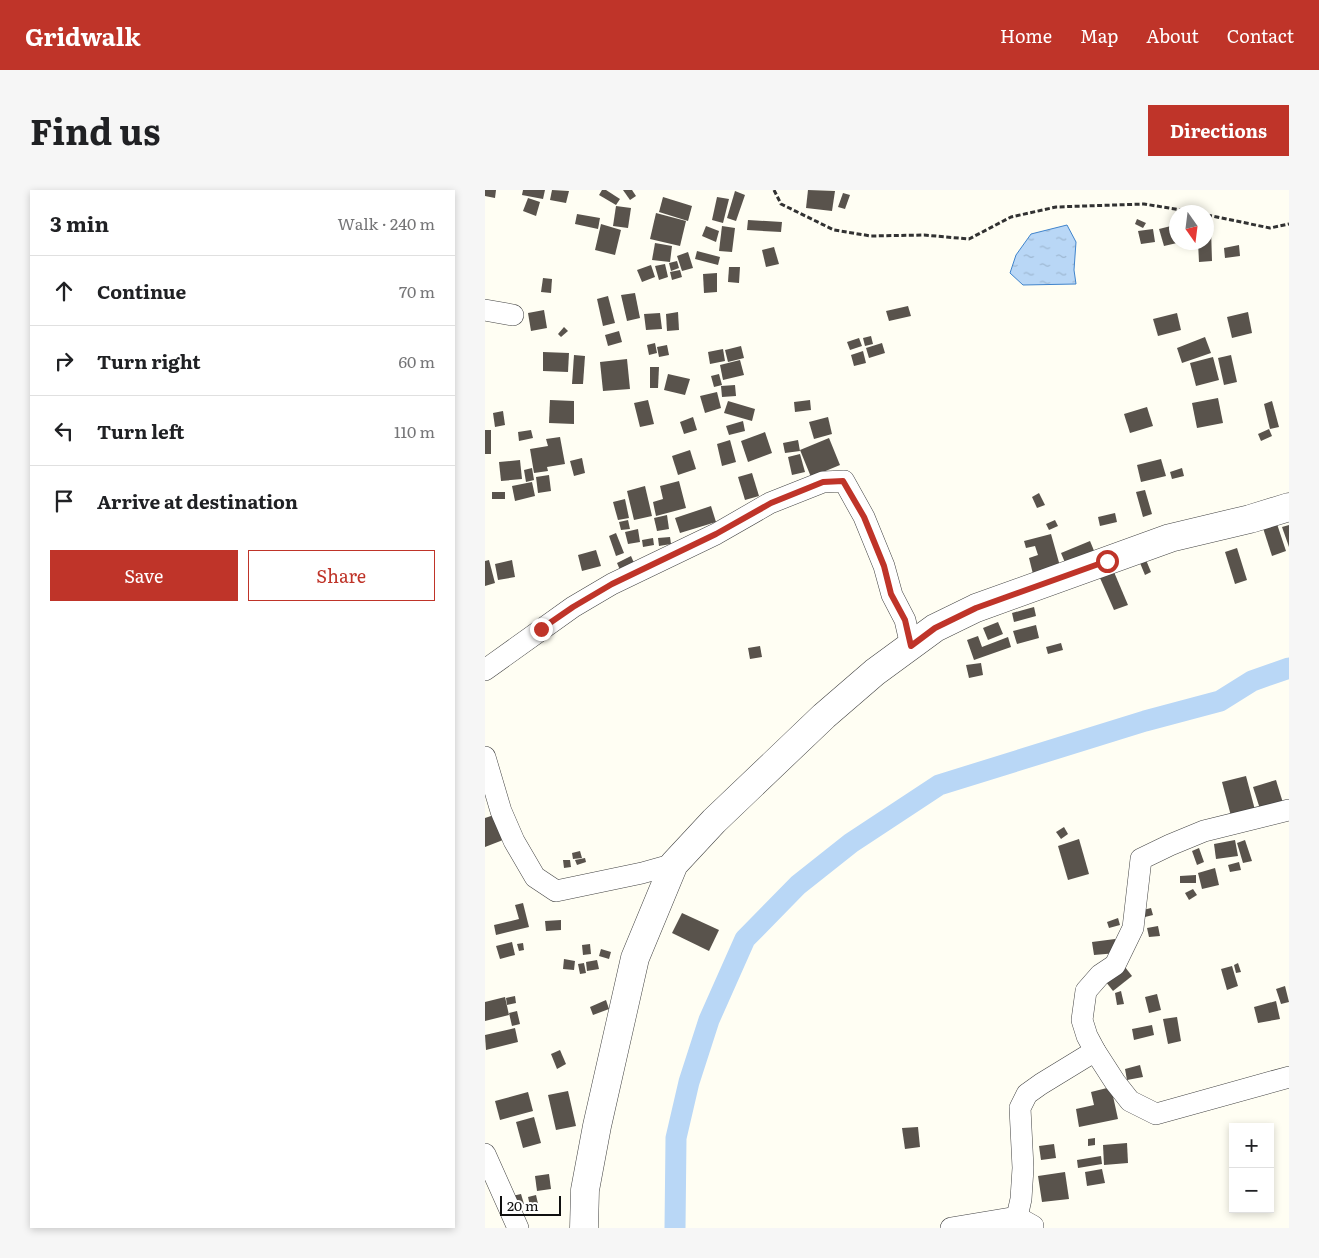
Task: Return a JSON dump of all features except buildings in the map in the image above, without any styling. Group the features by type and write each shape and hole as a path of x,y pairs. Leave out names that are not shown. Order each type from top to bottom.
{"street":[{"path":"485,310 513,314"},
{"path":"485,670 573,607 612,584 716,534 771,503 823,482 843,481 864,517 884,566 891,594 905,620 911,646"},
{"path":"584,1228 585,1190 597,1126 635,958 674,864 727,808 824,716 875,672 935,628 985,605 1170,538 1250,519 1289,507"},
{"path":"485,757 501,811 514,841 535,877 556,890 633,875 674,864"},
{"path":"1289,810 1205,831 1170,844 1141,859 1133,928 1115,965 1100,975 1086,991 1082,1020 1087,1036 1095,1051 1130,1101 1157,1114 1289,1077"},
{"path":"951,1228 1025,1223 1021,1199 1023,1168 1021,1108 1027,1094 1095,1051"},
{"path":"487,1161 518,1228"}],"path":[{"path":"774,190 781,204 834,230 871,236 924,235 969,239 1011,217 1056,207 1144,204 1169,208"},
{"path":"1214,216 1270,228 1289,224"}],"water":[{"path":"1067,225 1076,242 1074,270 1076,284 1023,285 1010,273 1016,255 1031,234"}],"waterway":[{"path":"675,1228 676,1138 689,1082 709,1020 745,939 798,885 851,843 939,785 1145,721 1220,701 1252,681 1289,668"}],"route":[{"path":"541,629 612,584 716,534 771,503 823,482 843,481 864,517 884,566 891,594 905,620 911,646 935,628 976,608 1107,561"}]}
